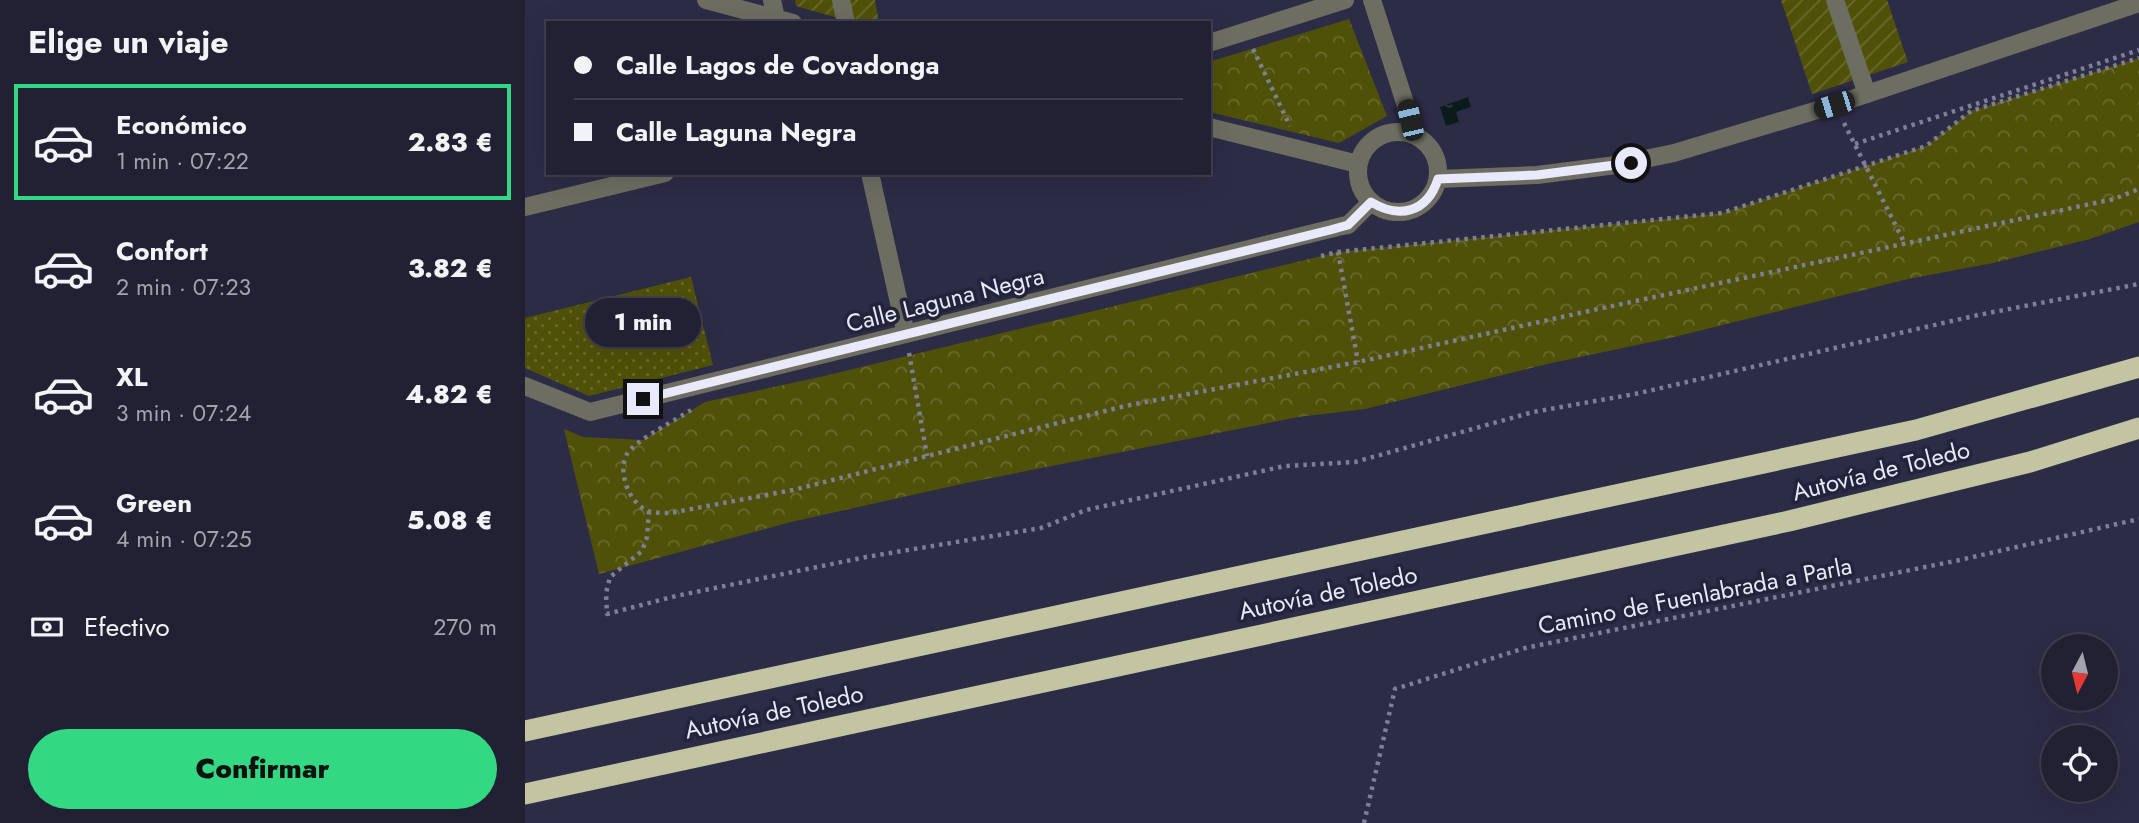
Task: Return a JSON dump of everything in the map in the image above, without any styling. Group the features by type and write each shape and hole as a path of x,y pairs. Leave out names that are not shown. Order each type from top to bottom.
{"highway":[{"name":"Autovía de Toledo","path":"525,731 1916,430 2139,367"},
{"name":"Autovía de Toledo","path":"525,794 1789,521 2030,462 2139,428"}],"street":[{"path":"706,0 784,21"},
{"path":"772,0 784,21"},
{"path":"841,0 846,21"},
{"path":"1211,43 1346,0"},
{"path":"1372,0 1413,135"},
{"path":"1835,0 1867,94"},
{"path":"1438,179 1537,175 1645,160 1674,153 1834,105 2139,3"},
{"path":"1211,127 1358,164"},
{"path":"1399,132 1413,135 1423,141 1432,152 1438,179 1428,198 1417,207 1396,212 1383,209 1371,202 1362,191 1358,164 1364,150 1373,140 1399,132"},
{"path":"525,207 657,175"},
{"path":"870,175 907,334"},
{"name":"Calle Laguna Negra","path":"525,386 590,412 1348,225 1371,202"}],"path":[{"path":"1245,33 1301,149"},
{"path":"1855,144 2139,50"},
{"path":"1311,258 1338,252 1721,213 1926,146 1971,111 2139,58"},
{"path":"1834,105 1905,244"},
{"path":"695,408 643,440 627,454 624,472 628,491 636,504 649,511 670,513 780,492 1125,406 1358,362 2115,199 2139,189"},
{"path":"1338,252 1358,362"},
{"path":"649,511 647,537 642,551 610,577 606,593 607,614 676,596 866,557 1041,528 1086,510 1285,466 1355,462 1533,412 1635,394 1978,315 2139,284"},
{"path":"907,334 927,456"},
{"path":"909,355 922,352"},
{"name":"Camino de Fuenlabrada a Parla","path":"1364,823 1395,689 1525,648 1960,560 2139,519"}],"green space":[{"path":"795,0 835,0 838,18 796,6"},
{"path":"848,0 875,0 879,21 851,20"},
{"path":"1781,0 1828,0 1854,80 1812,94"},
{"path":"1841,0 1887,0 1908,62 1866,76"},
{"path":"1349,19 1387,116 1339,143 1211,112 1211,61"},
{"path":"2139,58 2139,222 2090,239 1993,263 1908,279 1365,409 1298,417 966,483 791,522 599,574 564,429 583,437 643,440 705,402 820,377 1338,252 1722,213 1926,146 1971,111"},
{"path":"691,277 713,365 589,396 525,368 525,318"}],"water":[{"path":"1468,97 1471,107 1456,112 1459,122 1446,126 1440,107"}],"route":[{"path":"643,399 1330,230 1348,225 1371,202 1383,209 1404,212 1417,207 1428,198 1438,179 1537,175 1631,163"}]}
